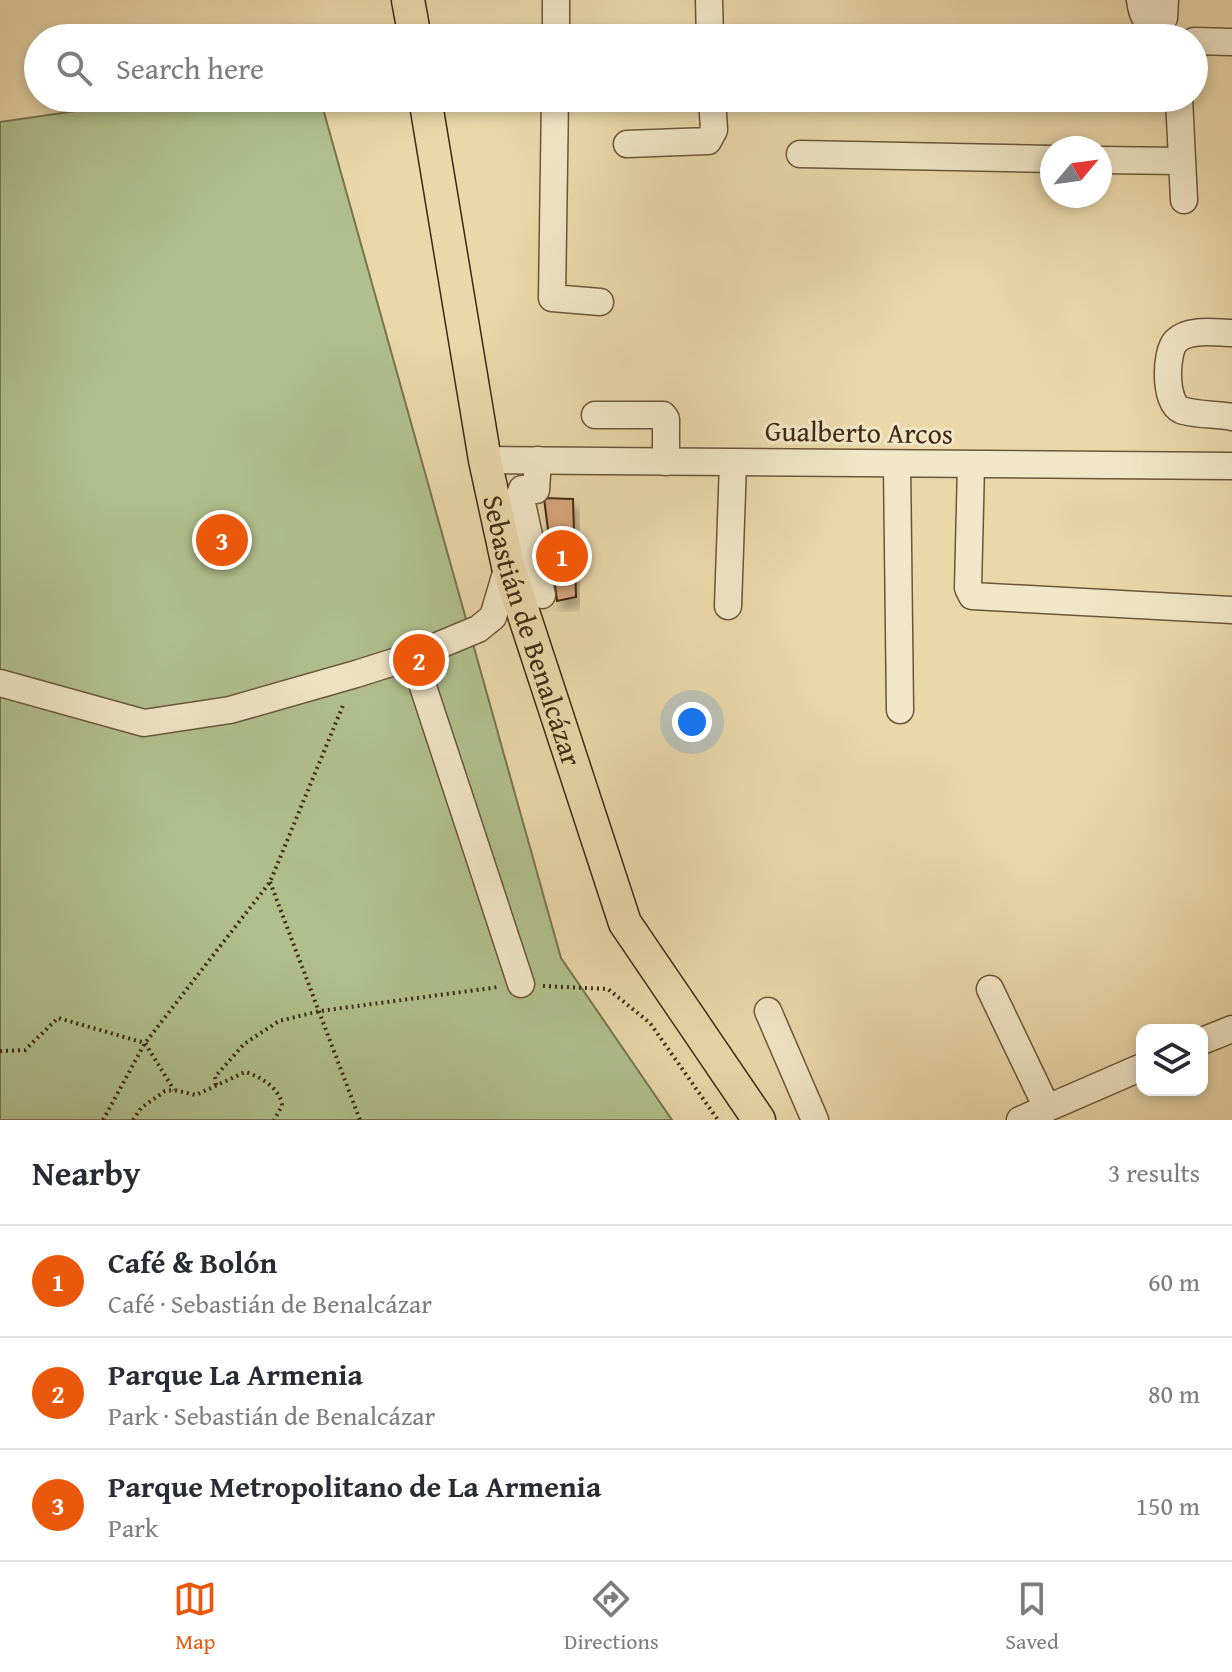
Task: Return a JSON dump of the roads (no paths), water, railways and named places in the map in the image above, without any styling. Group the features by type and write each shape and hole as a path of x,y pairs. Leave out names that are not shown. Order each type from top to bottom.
{"main road":[{"path":"408,0 412,24"},
{"name":"Sebastián de Benalcázar","path":"427,112 485,460 508,566 625,923 759,1120"}],"street":[{"path":"556,0 556,24"},
{"path":"709,0 710,24"},
{"path":"1140,0 1142,16 1150,24"},
{"path":"1162,24 1165,0"},
{"path":"1208,41 1232,42"},
{"path":"555,112 552,298 600,302"},
{"path":"627,144 708,141 714,130 713,112"},
{"path":"1179,112 1184,200"},
{"path":"800,154 1040,159"},
{"path":"1112,160 1181,161"},
{"path":"1232,333 1185,335 1176,341 1171,350 1169,384 1173,404 1181,410 1232,417"},
{"path":"595,415 663,415 666,419 666,462"},
{"name":"Gualberto Arcos","path":"485,460 1232,466"},
{"path":"538,460 536,490 522,489 520,494 542,595"},
{"path":"728,606 733,463"},
{"path":"897,465 900,710"},
{"path":"971,465 968,588 972,596 1232,610"},
{"path":"0,683 144,723 230,710 413,656 478,629 493,617 508,566"},
{"path":"413,656 521,984"},
{"path":"990,989 1047,1108"},
{"path":"768,1011 815,1120"},
{"path":"1208,1039 1232,1029"},
{"path":"1020,1120 1136,1070"}],"place":[{"name":"Parque Metropolitano de La Armenia","path":"222,540"},
{"name":"Café & Bolón","path":"562,556"},
{"name":"Parque La Armenia","path":"419,660"}]}
